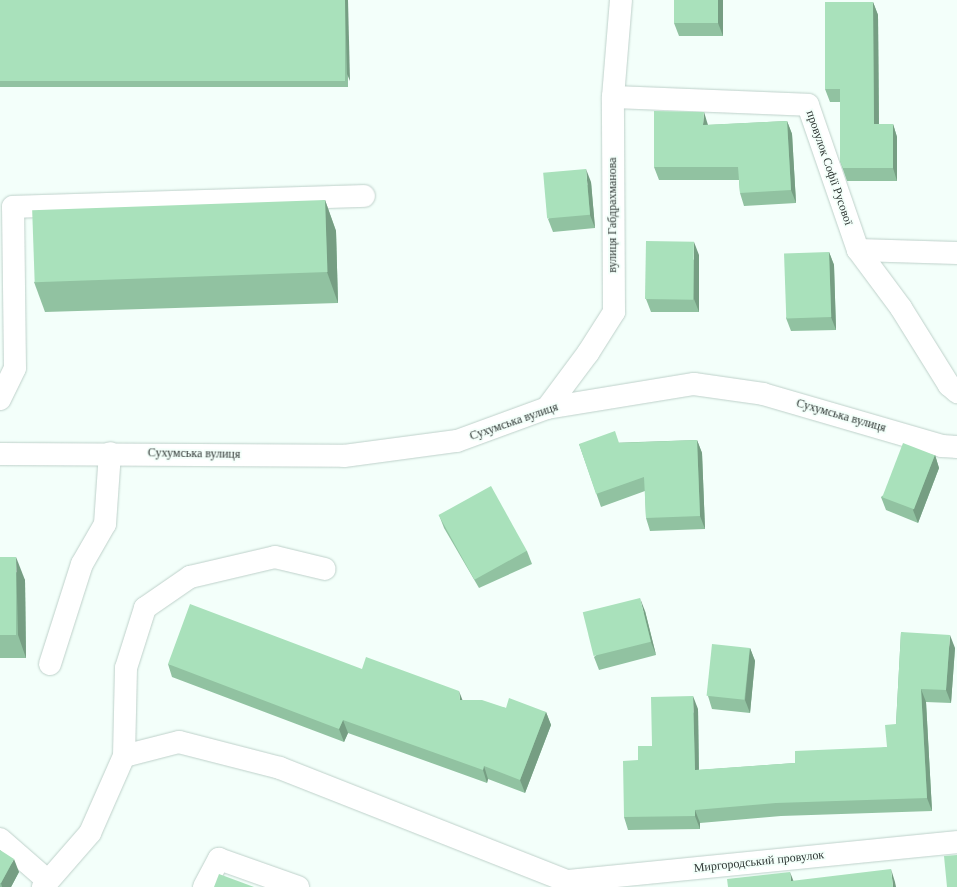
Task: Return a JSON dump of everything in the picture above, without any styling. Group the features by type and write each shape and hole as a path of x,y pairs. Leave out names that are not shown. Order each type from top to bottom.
{"street":[{"name":"вулиця Габдрахманова","path":"546,408 588,353 614,312 613,97 621,0"},
{"name":"провулок Софії Русової","path":"613,97 808,105 858,250 901,308 949,385 957,392"},
{"path":"0,399 15,368 13,207 364,196"},
{"path":"858,250 957,253"},
{"name":"Сухумська вулиця","path":"0,454 110,453 344,456 457,441 546,408 694,384 763,394 942,446 957,447"},
{"path":"50,664 82,564 105,524 110,453"},
{"path":"0,839 45,884 90,833 124,756 126,668 145,608 190,577 275,557 325,569"},
{"path":"124,756 179,742 280,768 567,884"},
{"name":"Миргородський провулок","path":"567,884 957,842"},
{"path":"204,887 219,859 298,887"}],"building":[{"path":"0,0 345,0 345,81 0,81"},
{"path":"674,0 718,0 718,23 674,23"},
{"path":"825,2 873,2 874,124 893,124 893,168 843,168 840,161 840,89 825,89"},
{"path":"654,111 704,112 703,125 787,121 791,190 740,193 738,167 654,167"},
{"path":"586,169 590,215 547,219 543,173"},
{"path":"325,200 328,272 35,282 32,210"},
{"path":"646,241 694,242 693,300 645,299"},
{"path":"829,252 831,317 786,319 784,254"},
{"path":"615,431 619,443 697,440 700,516 646,518 644,477 596,494 579,444"},
{"path":"903,443 935,455 914,509 882,497"},
{"path":"491,486 527,551 474,580 439,515"},
{"path":"0,557 16,557 16,635 0,635"},
{"path":"640,598 651,642 594,656 583,612"},
{"path":"190,604 362,669 366,657 459,691 460,700 482,700 506,708 509,698 546,712 520,780 484,766 483,770 343,720 339,729 168,664"},
{"path":"901,632 950,635 946,690 921,689 927,798 776,803 695,810 695,816 624,817 623,761 638,760 638,746 652,746 651,697 693,696 695,770 795,763 795,751 887,747 885,725 896,724"},
{"path":"712,644 750,648 744,700 707,696"},
{"path":"0,850 14,859 1,883 0,883"},
{"path":"957,855 957,887 947,887 944,856"},
{"path":"891,869 893,887 728,887 727,879 790,872 791,881"},
{"path":"219,874 254,887 214,887"}]}
